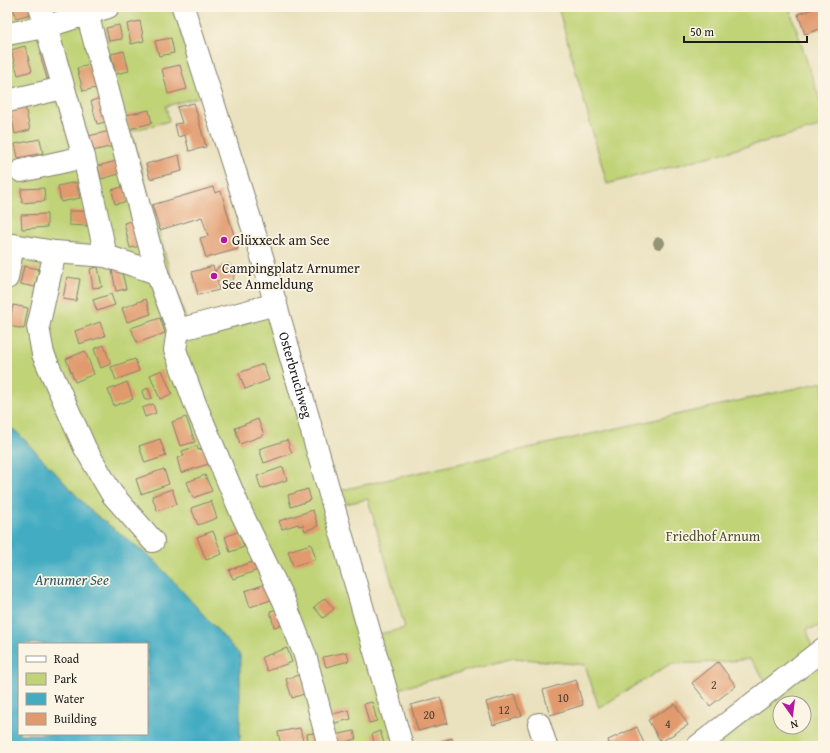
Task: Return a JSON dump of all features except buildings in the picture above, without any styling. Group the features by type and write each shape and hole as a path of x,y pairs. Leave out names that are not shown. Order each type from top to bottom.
{"street":[{"path":"7,34 43,17 108,7"},
{"name":"Osterbruchweg","path":"183,7 276,304 402,746"},
{"path":"73,13 178,330 175,350 196,406 241,512 284,601 305,655 329,746"},
{"path":"43,17 84,157 106,256"},
{"path":"7,101 63,88"},
{"path":"21,171 84,157"},
{"path":"7,278 10,245 55,252 106,256 158,273"},
{"path":"55,252 38,327 43,354 85,448 112,494 153,541"},
{"path":"178,330 276,304"},
{"path":"698,746 823,649"},
{"path":"539,724 546,746"}],"green space":[{"name":"Friedhof Arnum","path":"7,7 173,7 203,96 166,106 169,121 131,131 169,269 190,331 270,311 366,637 405,628 368,499 341,505 337,491 823,382 823,626 807,629 812,648 767,683 750,659 722,662 670,664 599,708 585,665 514,658 383,693 398,746 239,746 240,735 155,561 91,511 19,434 7,425"},
{"path":"558,7 789,7 823,110 823,126 607,184"},
{"path":"823,660 823,746 709,746 772,698 772,735 812,735 812,695 777,695"}],"water":[{"name":"Arnumer See","path":"7,425 19,434 91,511 155,561 240,655 239,746 12,746 7,739"}],"place":[{"name":"Glüxxeck am See","path":"224,240"},
{"name":"Campingplatz Arnumer See Anmeldung","path":"214,276"}]}
